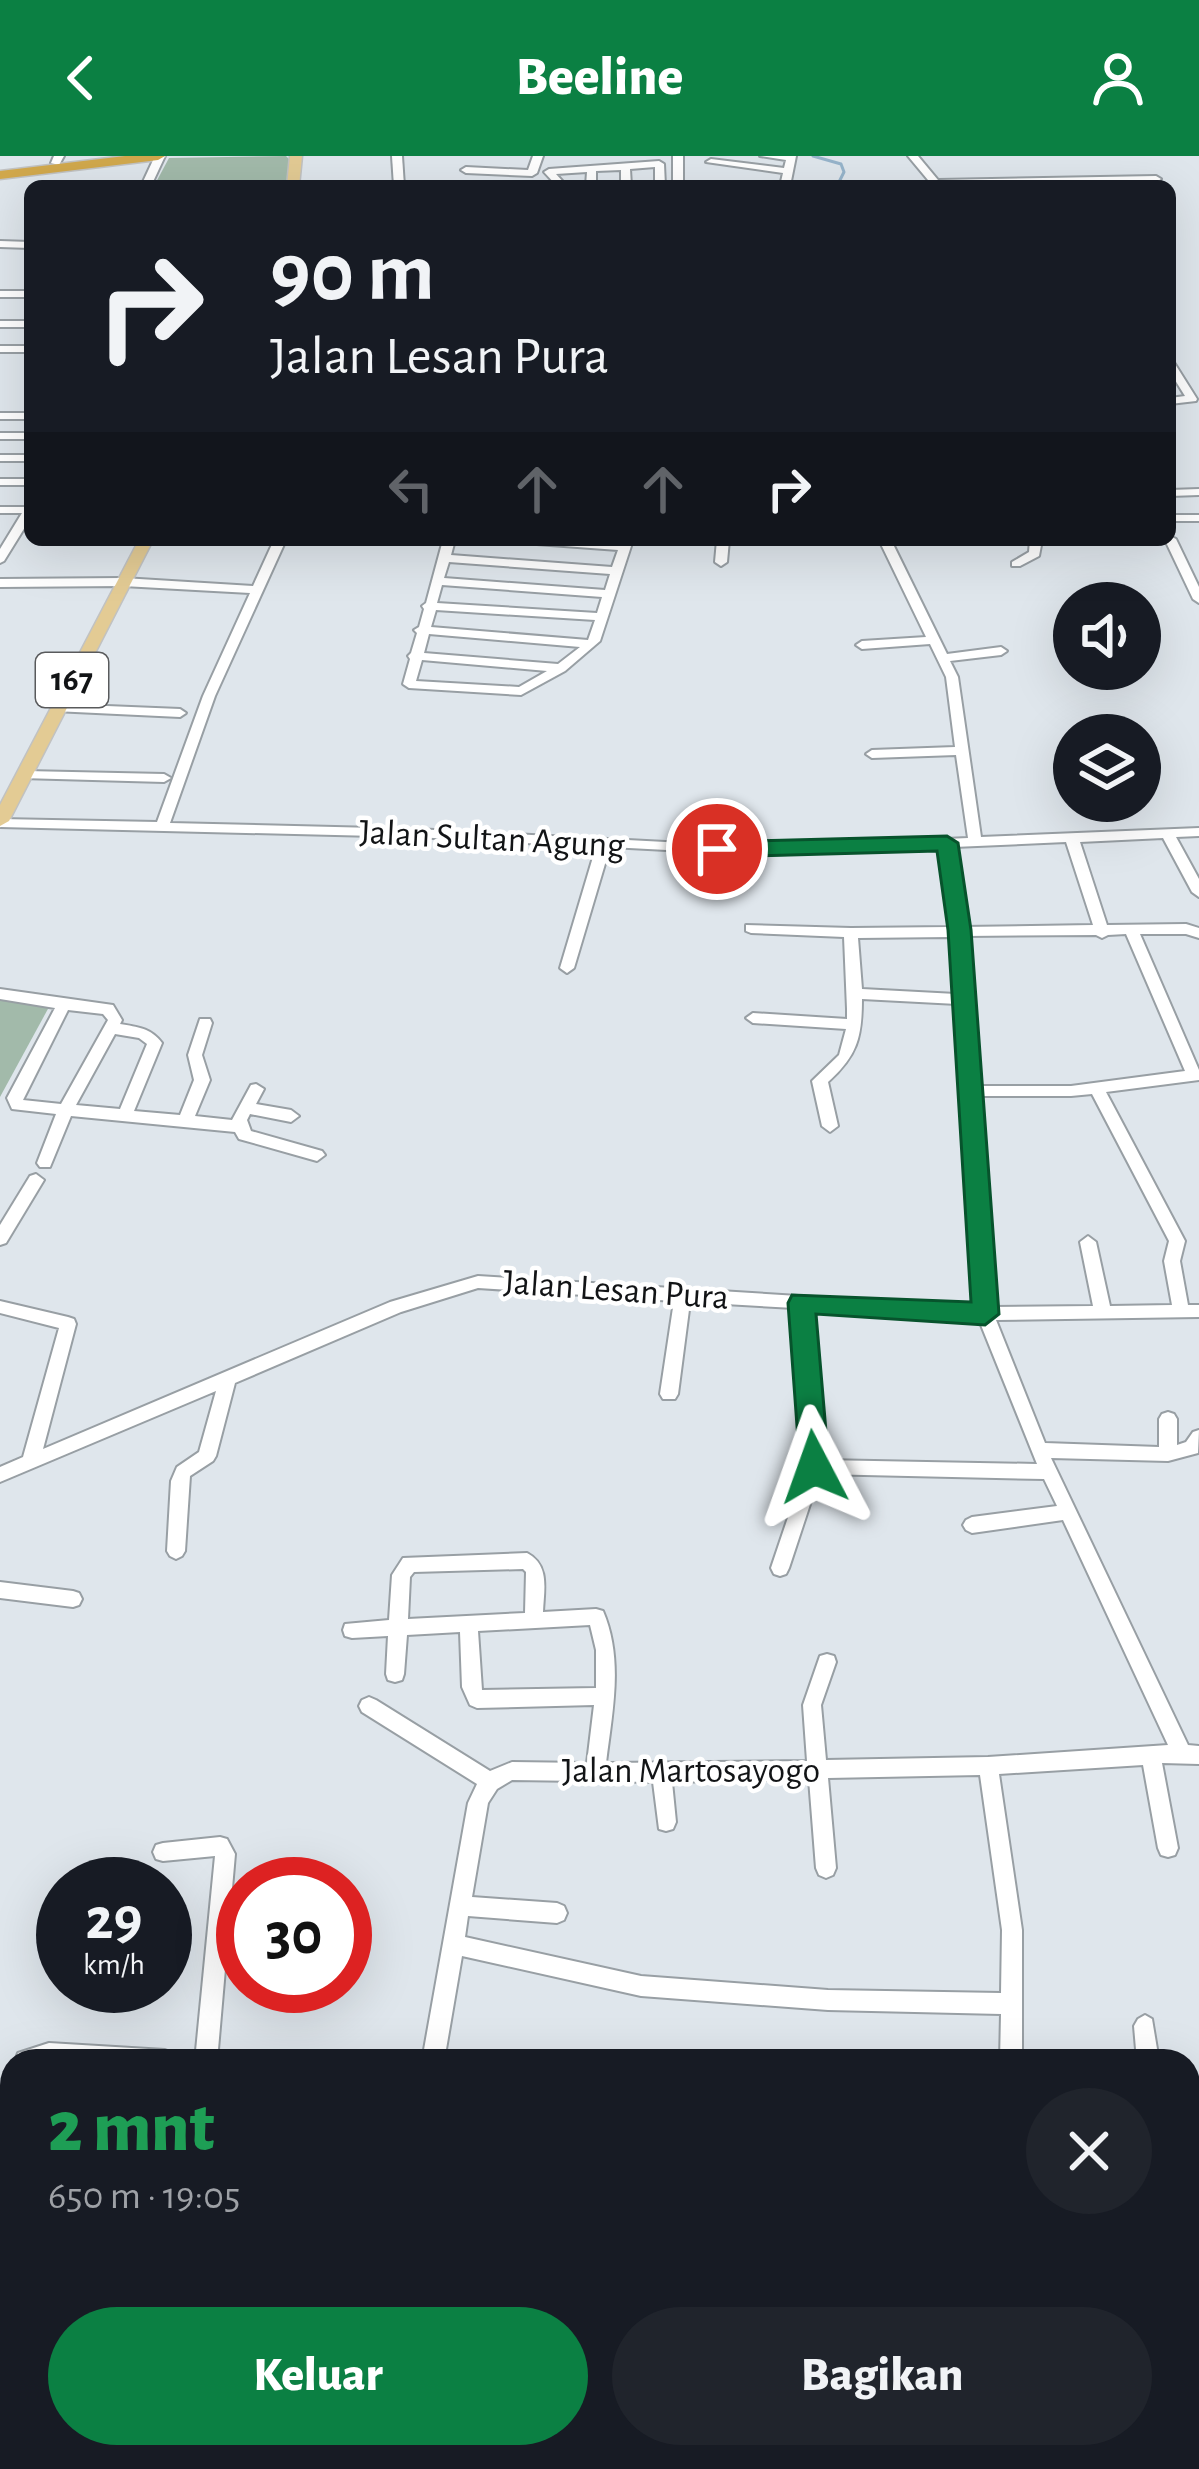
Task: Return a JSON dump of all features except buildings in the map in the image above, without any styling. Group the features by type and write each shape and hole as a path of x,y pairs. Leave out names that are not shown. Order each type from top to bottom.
{"highway":[{"path":"0,172 58,160 115,156"},
{"path":"0,172 159,156"}],"main road":[{"name":"167","path":"0,822 143,546"}],"street":[{"path":"766,156 790,157 786,180"},
{"path":"913,156 933,180"},
{"path":"482,160 535,163"},
{"path":"466,170 535,163"},
{"path":"555,180 551,171 659,164 660,180"},
{"path":"626,166 626,180"},
{"path":"721,173 707,166 787,171"},
{"path":"591,180 592,168"},
{"path":"1106,180 1156,178"},
{"path":"0,260 3,244"},
{"path":"1176,374 1192,400 1176,401"},
{"path":"0,559 7,537"},
{"path":"162,827 209,696 277,546"},
{"path":"447,546 408,681 417,686 521,691 592,644 624,546"},
{"path":"721,562 723,546"},
{"path":"888,546 945,658 964,751 975,842"},
{"path":"1016,563 1034,554 1035,546"},
{"path":"1173,546 1199,599"},
{"path":"443,558 615,571"},
{"path":"1181,564 1199,564"},
{"path":"436,581 607,594"},
{"path":"0,583 123,582 257,590"},
{"path":"428,606 601,617"},
{"path":"420,630 592,644"},
{"path":"862,645 935,640"},
{"path":"945,658 1000,651"},
{"path":"414,656 561,668"},
{"path":"58,708 179,713"},
{"path":"872,754 964,751"},
{"path":"26,775 164,778"},
{"name":"Jalan Sultan Agung","path":"0,822 761,851 1199,832"},
{"path":"1168,834 1199,892"},
{"path":"1072,839 1102,933"},
{"name":"Jalan Martosayogo","path":"490,1782 512,1771 988,1766 1190,1754 1048,1472 985,1314 973,1091 960,930 947,843"},
{"path":"567,968 604,844"},
{"path":"751,928 851,933 1199,933"},
{"path":"973,1091 1096,1088 1196,1076 1132,932"},
{"path":"830,1126 820,1082 845,1057 853,994 851,933"},
{"path":"0,994 112,1011 111,1028 66,1109 40,1172 0,1239"},
{"path":"853,994 964,999"},
{"path":"64,1004 14,1101 184,1122 244,1115 291,1116"},
{"path":"753,1018 851,1024"},
{"path":"184,1122 202,1080 195,1048 205,1023"},
{"path":"111,1028 143,1033 155,1042 125,1115"},
{"path":"1096,1088 1178,1241 1172,1261 1190,1311"},
{"path":"256,1089 244,1115 244,1136 317,1155"},
{"path":"1088,1242 1102,1312"},
{"name":"Jalan Lesan Pura","path":"0,1475 395,1307 465,1284 503,1281 985,1314 1190,1311"},
{"path":"670,1394 683,1296"},
{"path":"780,1568 814,1467 802,1303"},
{"path":"0,1307 68,1324 30,1465"},
{"path":"176,1551 180,1481 188,1468 207,1456 227,1381"},
{"path":"1168,1420 1168,1454"},
{"path":"1039,1450 1168,1454 1192,1448 1199,1437"},
{"path":"814,1467 1048,1472"},
{"path":"972,1525 1069,1512"},
{"path":"395,1674 401,1575 409,1564 522,1560 533,1564 533,1621"},
{"path":"0,1590 73,1599"},
{"path":"352,1630 596,1617 602,1631 603,1696 595,1773"},
{"path":"469,1625 471,1687 477,1699 603,1696"},
{"path":"826,1662 812,1705 826,1868"},
{"path":"369,1706 490,1782 478,1803 435,2049"},
{"path":"1150,1754 1168,1848"},
{"path":"988,1766 1012,1930 1011,2049"},
{"path":"662,1773 666,1822"},
{"path":"163,1852 220,1846 225,1854 207,2049"},
{"path":"460,1906 556,1913"},
{"path":"453,1944 660,1988 828,2000 1011,2004"},
{"path":"1144,2026 1147,2049"}],"green space":[{"path":"286,156 291,161 289,180 157,180 169,158"},
{"path":"0,999 49,1007 0,1097"}],"waterway":[{"path":"813,156 841,164 840,180"}],"route":[{"path":"717,849 947,843 960,930 973,1091 985,1314 802,1303 814,1467"}]}
